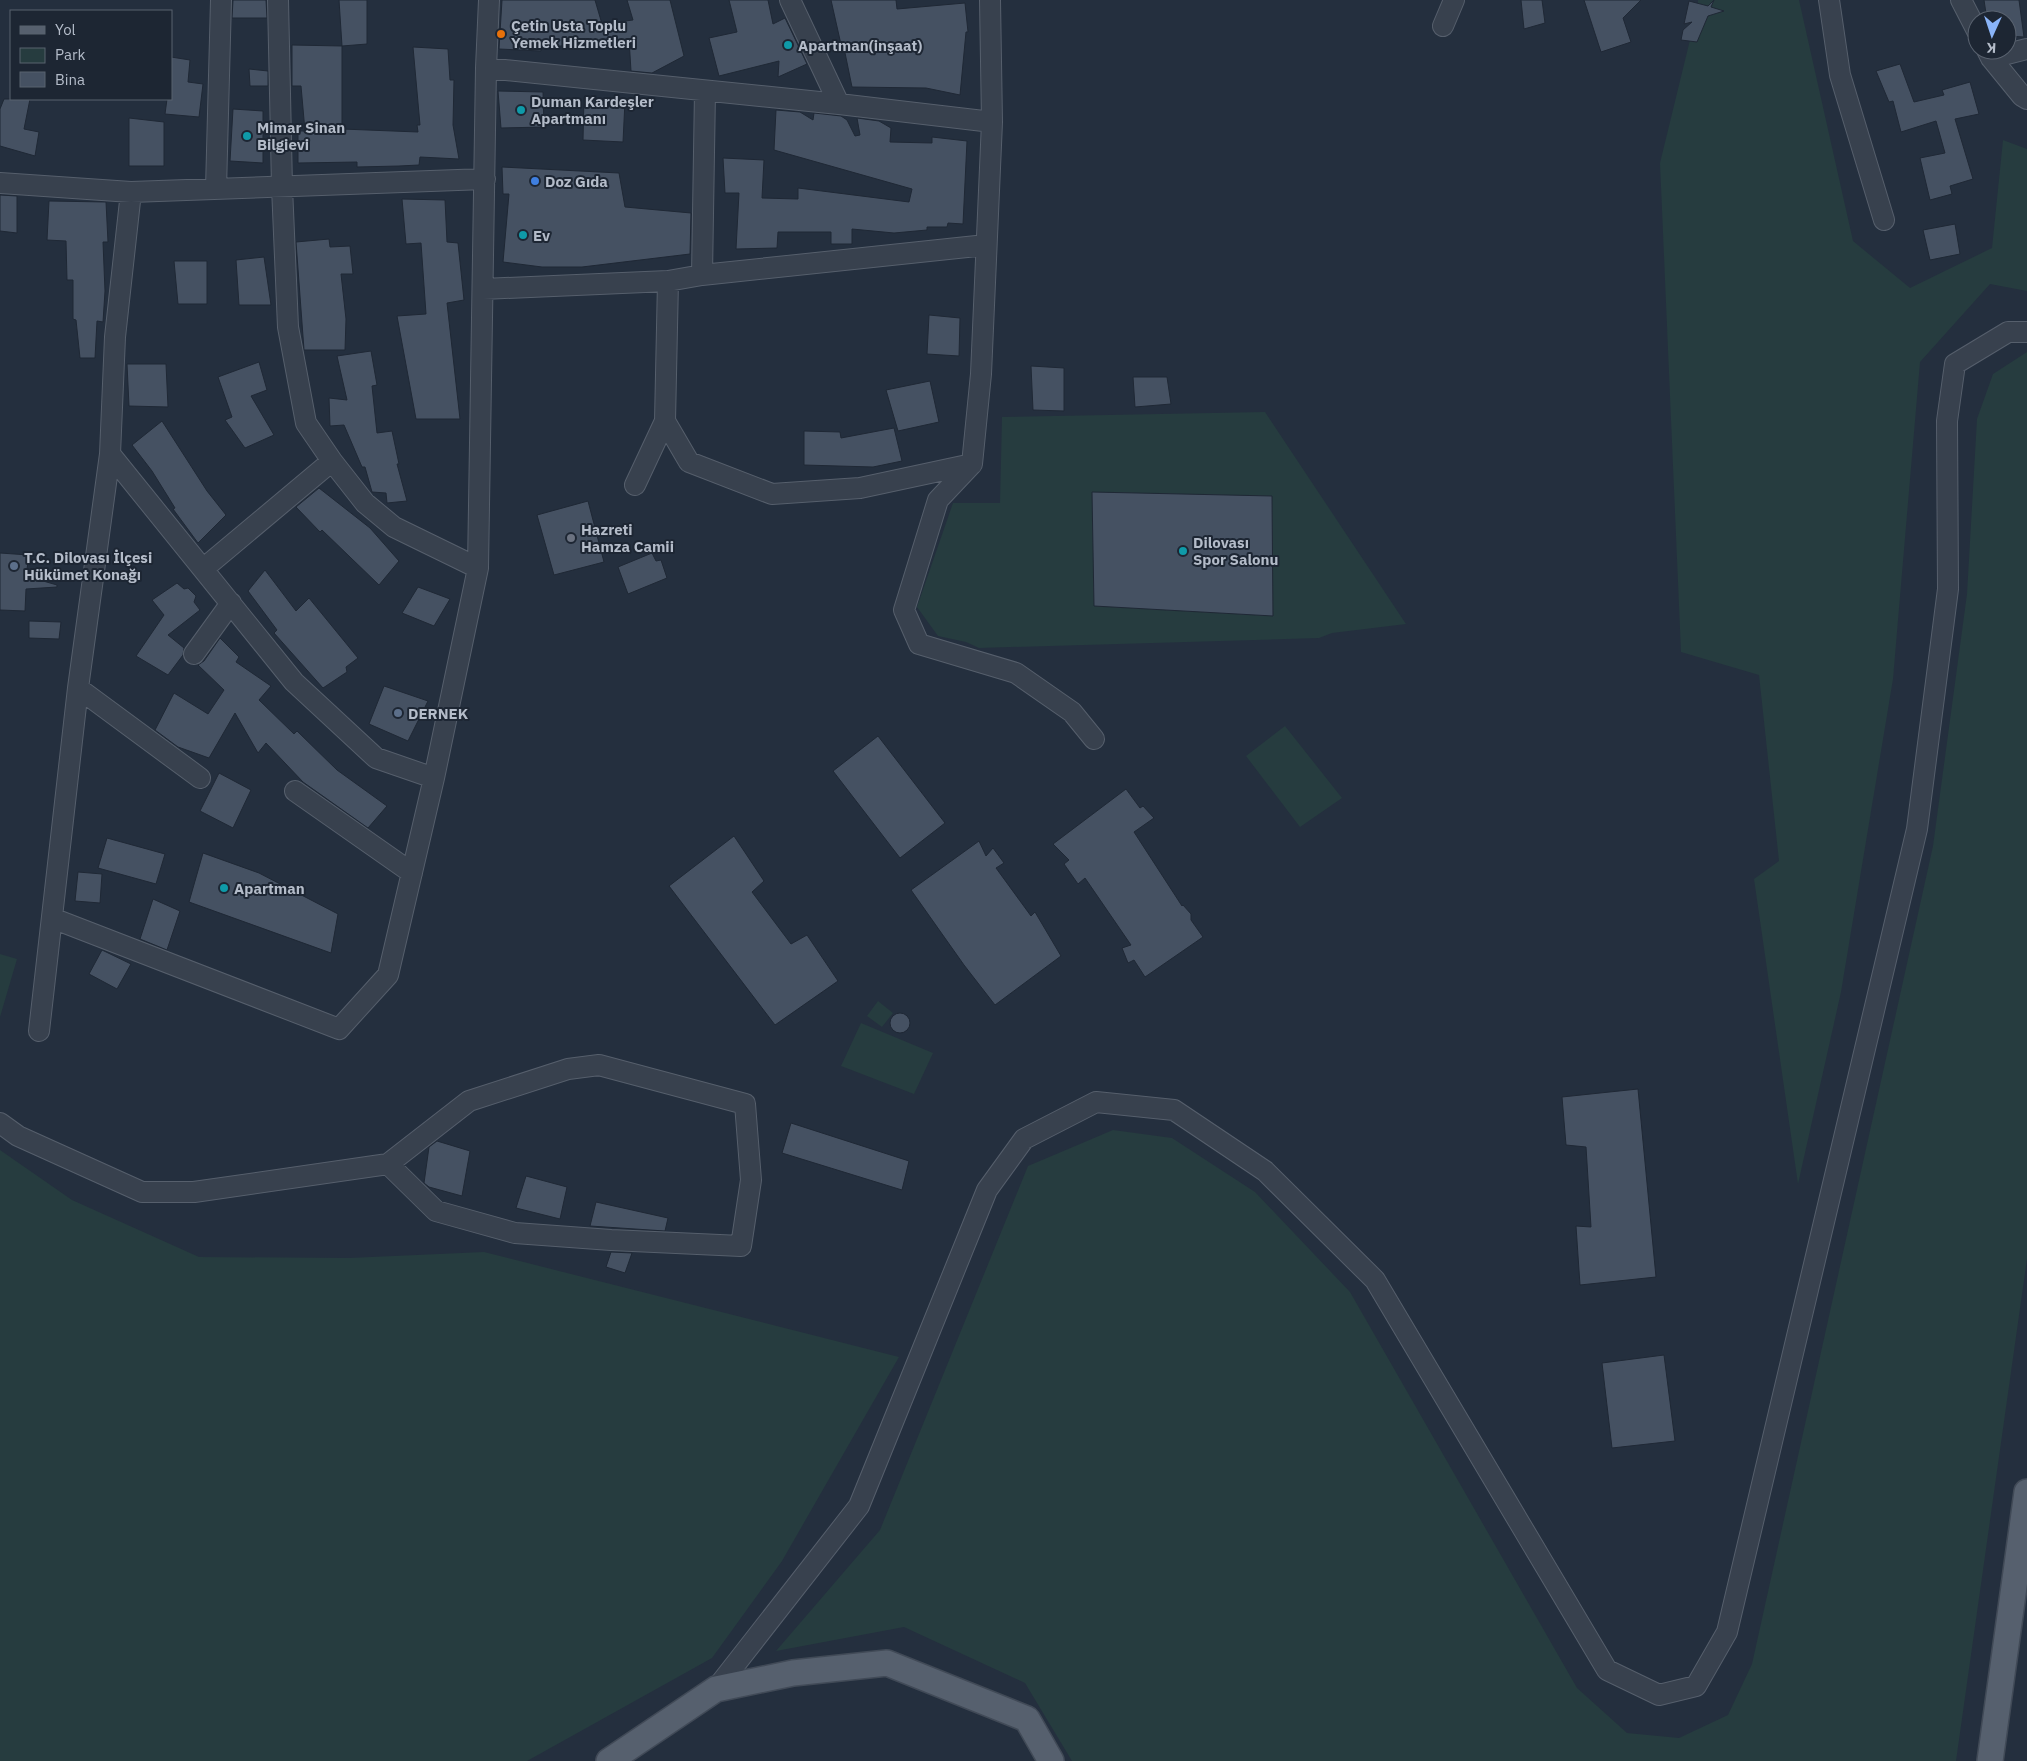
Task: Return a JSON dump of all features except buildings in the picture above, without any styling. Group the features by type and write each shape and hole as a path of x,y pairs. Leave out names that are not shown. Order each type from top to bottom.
{"main road":[{"path":"1990,1761 2027,1492"},
{"path":"609,1761 716,1690 793,1673 887,1663 1028,1719 1052,1761"}],"street":[{"path":"216,189 221,0"},
{"path":"278,0 282,186 288,327 306,423 332,461 366,503 394,527 478,568"},
{"path":"52,918 339,1029 388,975 434,778 478,568 486,68 489,0"},
{"path":"790,0 839,104"},
{"path":"990,0 992,122 981,374 972,464 938,500 904,610 919,644 1016,674 1072,712 1094,739"},
{"path":"1442,26 1454,0"},
{"path":"1829,0 1840,75 1884,220"},
{"path":"1961,0 1967,12"},
{"path":"1994,60 2022,96 2027,99"},
{"path":"486,68 839,104 992,122"},
{"path":"702,275 705,91"},
{"path":"0,183 131,192 485,179"},
{"path":"39,1031 78,688 110,454 115,337 131,192"},
{"path":"483,289 668,281 702,275 986,244"},
{"path":"635,485 665,421 668,281"},
{"path":"716,1690 860,1506 987,1190 1024,1140 1096,1102 1174,1110 1265,1170 1375,1280 1607,1670 1659,1695 1696,1686 1727,1632 1917,829 1948,589 1948,421 1955,364 2008,332 2027,332"},
{"path":"665,421 689,462 772,494 860,488 972,464"},
{"path":"110,454 294,682 376,758 434,778"},
{"path":"203,569 332,461"},
{"path":"194,654 231,604"},
{"path":"78,688 200,778"},
{"path":"294,791 412,873"},
{"path":"0,1123 18,1136 142,1192 194,1192 388,1164 468,1101 568,1069 599,1064 745,1104 751,1180 741,1246 515,1233 436,1211 388,1164"}],"green space":[{"path":"1698,0 1799,0 1853,241 1910,288 1992,248 2003,140 2027,149 2027,291 1990,284 1920,362 1893,679 1841,992 1798,1184 1754,879 1779,861 1759,675 1681,652 1660,163 1698,7"},
{"path":"2027,352 2027,1259 1956,1761 1072,1761 1025,1683 904,1627 776,1651 880,1530 1028,1166 1113,1130 1172,1138 1255,1192 1350,1292 1577,1688 1627,1733 1679,1738 1728,1715 1752,1664 1933,846 1967,594 1977,419 1993,374"},
{"path":"1265,412 1406,624 1332,633 1319,638 979,648 966,642 938,636 917,607 953,503 1000,503 1002,417"},
{"path":"1285,726 1342,798 1300,827 1246,756"},
{"path":"0,954 17,959 0,1017"},
{"path":"878,1001 893,1013 882,1027 867,1016"},
{"path":"861,1023 933,1053 914,1094 841,1066"},
{"path":"0,1150 72,1200 199,1257 349,1258 484,1252 899,1357 782,1561 712,1658 527,1761 0,1761"}],"place":[{"name":"Çetin Usta Toplu Yemek Hizmetleri","path":"501,34"},
{"name":"Apartman(inşaat)","path":"788,45"},
{"name":"Duman Kardeşler Apartmanı","path":"521,110"},
{"name":"Mimar Sinan Bilgievi","path":"247,136"},
{"name":"Doz Gıda","path":"535,181"},
{"name":"Ev","path":"523,235"},
{"name":"Hazreti Hamza Camii","path":"571,538"},
{"name":"Dilovası Spor Salonu","path":"1183,551"},
{"name":"T.C. Dilovası İlçesi Hükümet Konağı","path":"14,566"},
{"name":"DERNEK","path":"398,713"},
{"name":"Apartman","path":"224,888"}]}
